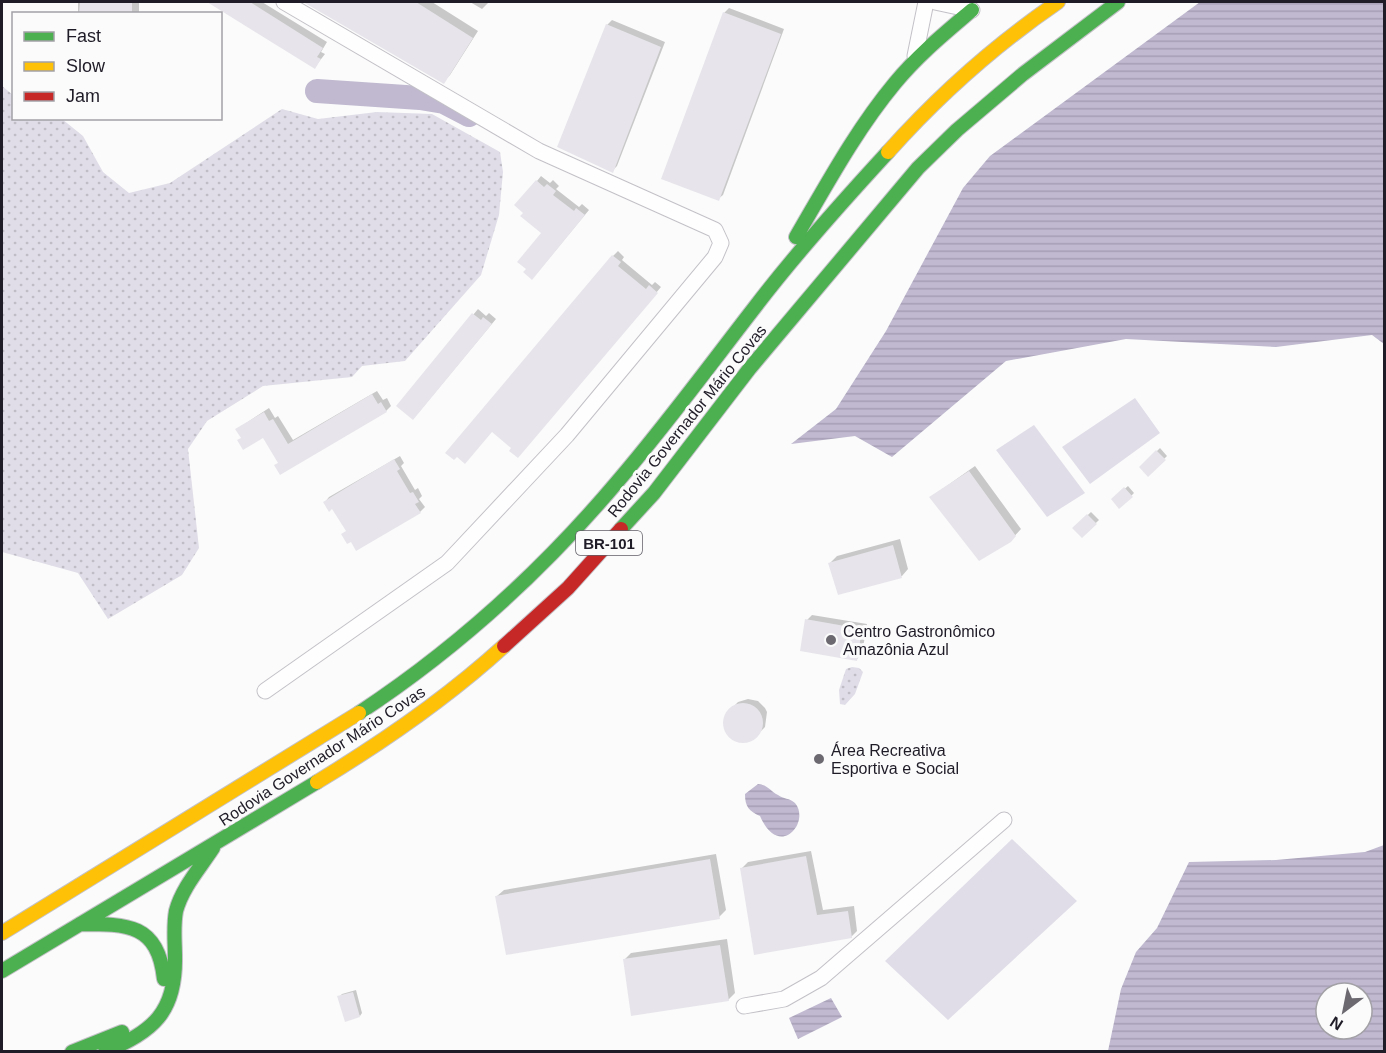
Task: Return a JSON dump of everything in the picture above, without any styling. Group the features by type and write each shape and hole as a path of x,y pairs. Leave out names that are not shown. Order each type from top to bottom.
{"highway":[{"name":"Rodovia Governador Mário Covas","path":"2,933 326,735 395,689 474,628 533,573 611,489 693,389 756,305 841,204 920,116 980,61 1020,28 1058,2"},
{"name":"Rodovia Governador Mário Covas","path":"2,971 215,844 396,732 470,677 568,588 654,493 750,368 918,168 957,130 1023,74 1118,2"},
{"path":"756,305 824,188 871,114 914,62 972,10"},
{"path":"105,1052 127,1043 154,1027 164,1013 174,989 176,911 187,888 215,844"},
{"path":"72,1052 146,1020 158,1004 164,978 160,951 146,935 118,924 80,924"}],"street":[{"path":"265,691 447,563 567,435 715,257 721,243 715,230 539,151 284,2"},
{"path":"914,62 926,2"},
{"path":"935,2 972,10"},
{"path":"744,1006 784,999 821,978 1004,820"}],"shaded area":[{"path":"1200,2 1384,2 1384,344 1372,335 1276,347 1126,339 1006,361 892,457 855,436 791,444 836,409 886,331 963,188 990,156"},
{"path":"2,86 12,94 12,120 63,120 83,136 103,172 129,193 170,183 282,109 318,119 377,112 432,114 500,152 503,172 499,215 481,275 405,361 362,366 352,377 263,386 207,421 188,449 199,548 182,575 108,619 78,573 2,552"},
{"path":"1135,398 1160,433 1090,484 1062,447"},
{"path":"1034,425 1085,493 1047,517 996,450"},
{"path":"859,668 863,672 855,694 845,705 840,704 839,690 846,669"},
{"path":"758,784 795,803 799,811 799,819 791,833 784,836 776,835 768,829 760,816 748,808 745,794"},
{"path":"1012,839 1077,901 948,1020 885,961"},
{"path":"1384,845 1384,1051 1108,1051 1121,989 1136,952 1157,928 1189,862 1276,860 1365,852"},
{"path":"831,998 842,1017 798,1039 789,1018"}],"building":[{"path":"80,2 132,2 132,12 79,12"},
{"path":"207,2 250,2 323,48 317,57 321,59 315,69"},
{"path":"303,2 416,2 473,38 444,84"},
{"path":"723,12 781,34 719,201 661,179"},
{"path":"606,24 661,47 613,173 557,147"},
{"path":"536,180 544,187 547,184 556,191 553,195 574,211 576,208 585,215 532,280 523,272 526,269 517,262 541,233 520,216 523,213 514,205"},
{"path":"612,255 621,262 618,266 646,289 649,285 658,293 518,458 509,451 511,448 492,432 465,464 457,457 454,460 445,453"},
{"path":"472,313 492,324 413,420 396,406"},
{"path":"372,394 387,412 280,475 274,465 278,463 263,438 243,450 237,440 241,438 235,429 264,412 269,421 273,419 288,444"},
{"path":"1156,450 1166,460 1148,477 1139,467"},
{"path":"394,459 400,469 397,471 410,493 413,492 419,502 415,504 421,513 356,551 351,542 347,544 341,534 346,531 332,509 329,512 323,502"},
{"path":"969,471 1016,536 1011,542 979,561 929,497"},
{"path":"1124,487 1133,497 1119,509 1111,499"},
{"path":"1087,514 1097,524 1082,538 1072,528"},
{"path":"893,545 902,578 838,595 828,563"},
{"name":"Centro Gastronômico Amazônia Azul","path":"805,619 862,629 857,661 800,651"},
{"path":"743,703 757,709 763,723 757,737 743,743 729,737 723,723 729,709"},
{"path":"806,856 817,915 848,911 852,938 754,955 740,868"},
{"path":"710,859 720,919 506,955 495,896"},
{"path":"720,945 729,1001 631,1016 623,959"},
{"path":"353,992 360,1017 345,1022 337,996"}],"waterway":[{"path":"317,91 420,98 444,102 469,115"}],"traffic: fast":[{"path":"621,529 654,493 750,368 918,168 957,130 1023,74 1118,2"},
{"path":"796,237 867,119 913,63 972,10"},
{"path":"359,713 464,635 560,546 671,417 803,247 888,152"},
{"path":"2,971 317,782"},
{"path":"105,1052 149,1027 166,1006 174,976 176,911 187,886 213,848"},
{"path":"80,924 113,925 138,931 155,947 161,961 164,979"},
{"path":"72,1052 122,1032"}],"traffic: slow":[{"path":"888,152 968,72 1058,2"},
{"path":"317,782 414,718 460,684 504,646"},
{"path":"2,933 359,713"}],"traffic: jam":[{"path":"504,646 568,588 621,529"}],"place":[{"name":"Centro Gastronômico Amazônia Azul","path":"831,640"},
{"name":"Área Recreativa Esportiva e Social","path":"819,759"}]}
